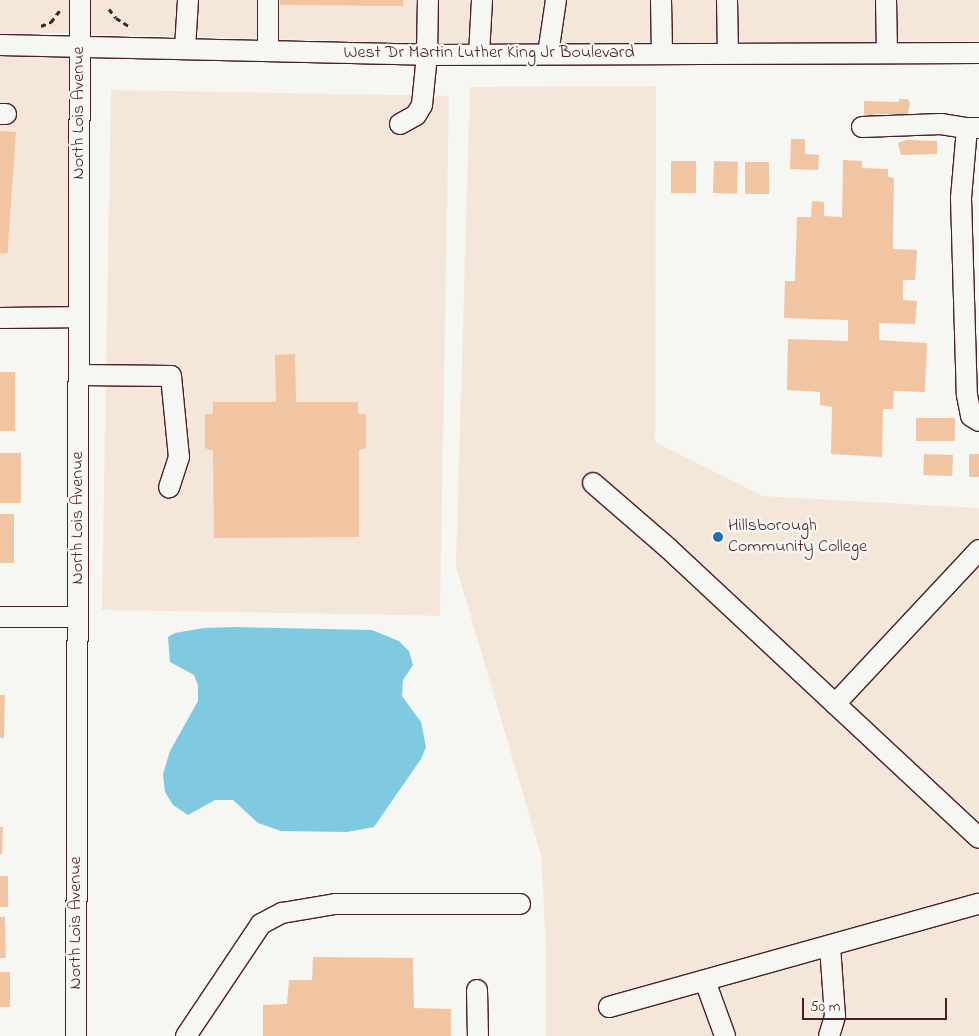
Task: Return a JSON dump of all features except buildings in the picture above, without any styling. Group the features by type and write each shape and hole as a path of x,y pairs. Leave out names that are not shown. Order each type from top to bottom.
{"street":[{"name":"North Lois Avenue","path":"76,1036 80,0"},
{"path":"185,48 188,0"},
{"path":"268,0 268,50"},
{"path":"400,124 416,115 422,106 427,54 428,0"},
{"path":"479,54 482,0"},
{"path":"548,54 556,0"},
{"path":"661,0 662,54"},
{"path":"727,0 728,53"},
{"path":"886,0 887,53"},
{"name":"West Dr Martin Luther King Jr Boulevard","path":"0,45 79,45 427,54 979,54"},
{"path":"862,127 941,124 973,128 961,198 967,395 972,416 979,421"},
{"path":"0,318 79,317"},
{"path":"78,375 171,376 179,458 169,488"},
{"path":"593,483 675,554 979,838"},
{"path":"835,704 979,550"},
{"path":"0,617 77,617"},
{"path":"186,1036 261,924 282,913 335,904 520,904"},
{"path":"609,1008 830,948 979,904"},
{"path":"829,1036 835,1016 830,948"},
{"path":"705,981 725,1036"},
{"path":"478,990 478,1036"}],"path":[{"path":"38,27 50,22 61,9"},
{"path":"110,9 116,18 129,26"}],"shaded area":[{"path":"0,0 70,0 70,33 0,33"},
{"path":"90,0 418,0 418,43 89,34"},
{"path":"438,0 876,0 876,43 438,43"},
{"path":"897,0 979,0 979,41 897,41"},
{"path":"0,56 69,56 69,307 0,307"},
{"name":"Hillsborough Community College","path":"656,86 655,442 763,496 979,508 979,1036 546,1036 546,947 541,855 456,566 470,87"},
{"path":"111,90 449,96 440,616 102,610"}],"water":[{"path":"204,628 372,630 399,641 409,651 413,665 403,680 402,696 421,722 426,747 421,759 374,827 347,832 281,831 258,823 233,800 215,800 188,815 173,805 165,792 163,774 170,751 198,701 198,685 194,675 170,662 168,637 175,633"}],"place":[{"name":"Hillsborough Community College","path":"718,537"}]}
